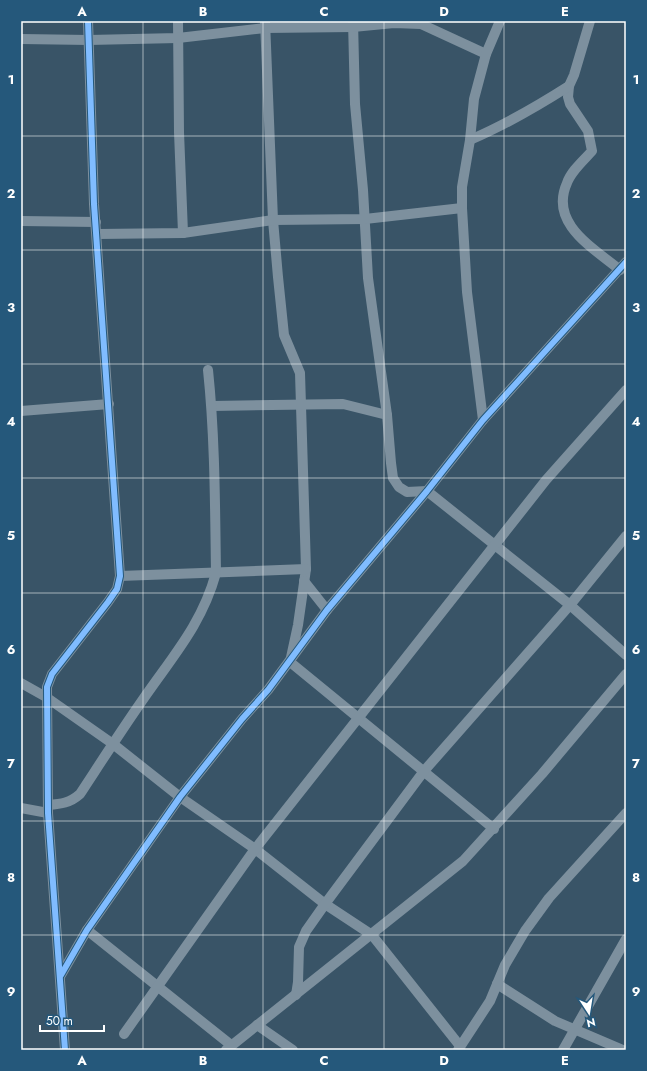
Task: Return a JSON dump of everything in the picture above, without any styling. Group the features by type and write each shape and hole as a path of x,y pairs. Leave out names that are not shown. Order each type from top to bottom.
{"street":[{"path":"65,1050 61,975 48,809 47,686 52,674 117,589 120,576 96,222 88,21"},
{"path":"178,21 183,233"},
{"path":"483,420 467,292 462,208 466,157 470,140 474,99 486,54 500,21"},
{"path":"470,140 500,127 530,111 568,86 574,75 590,21"},
{"path":"21,39 89,40 178,38 265,24 394,23 421,24 486,54"},
{"path":"265,24 274,220 284,335 300,373 306,569 298,625 290,662"},
{"path":"353,24 355,104 365,219 368,278 387,415 393,478 399,487 407,492 427,491 570,605 626,655"},
{"path":"61,975 87,930 180,797 290,662 327,610 427,491 483,420 623,266 572,228 564,216 562,206 567,181 592,151 592,144 588,131 570,104 568,97 568,86"},
{"path":"98,234 183,233 274,220 365,219 462,208"},
{"path":"21,221 96,222"},
{"path":"21,808 48,809 73,800 80,794 112,744 181,648 201,613 216,573 212,406 208,370"},
{"path":"124,1034 255,849 494,545 523,512 546,480 626,390"},
{"path":"21,411 109,404"},
{"path":"212,406 343,404 387,415"},
{"path":"296,995 299,947 306,931 325,904 424,771 570,605 626,536"},
{"path":"120,576 306,569"},
{"path":"304,581 327,610"},
{"path":"290,662 359,716 494,829"},
{"path":"87,930 157,986 229,1048 463,861 494,829 626,674"},
{"path":"21,683 46,697 112,744 180,797 255,849 325,904 372,935 459,1048 480,1017 505,965 525,931 550,898 626,813"},
{"path":"563,1050 626,939"},
{"path":"496,984 556,1021 623,1050"},
{"path":"257,1025 293,1050"}],"cycle path":[{"path":"65,1050 48,813 47,687 52,674 117,589 120,576 94,204 88,21"},
{"path":"61,975 87,930 180,797 242,719 268,690 327,610 427,491 483,420 626,262"}]}
